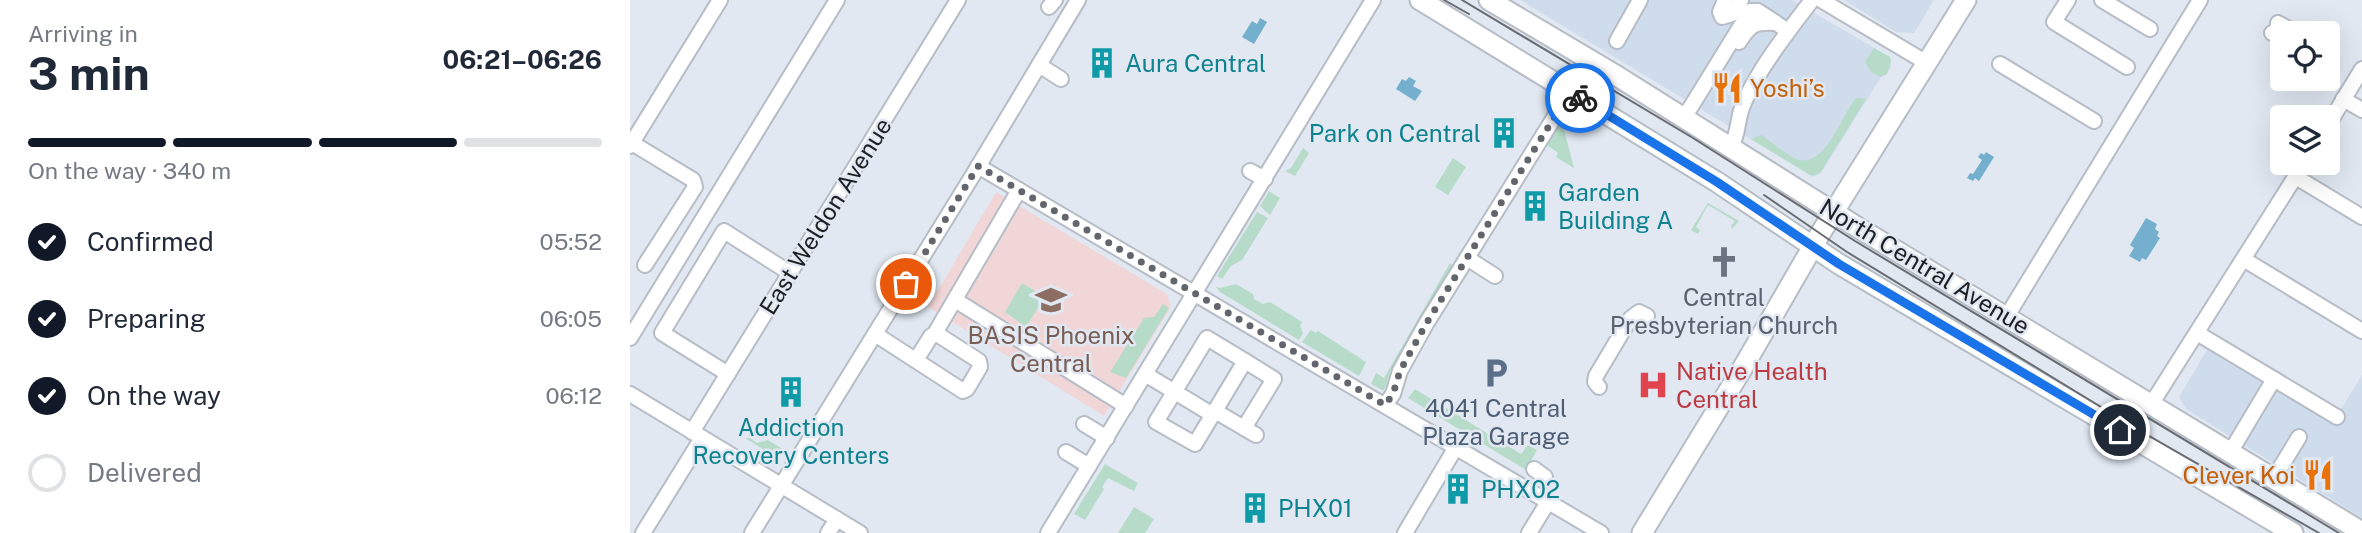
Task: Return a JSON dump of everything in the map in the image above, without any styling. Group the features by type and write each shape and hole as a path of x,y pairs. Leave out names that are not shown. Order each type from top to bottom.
{"main road":[{"name":"North Central Avenue","path":"1420,0 1717,182 1813,247 2293,533"},
{"name":"North Central Avenue","path":"1489,0 1687,113 1829,220 2007,316 2362,532"},
{"path":"1642,533 1829,220 1966,0"}],"street":[{"path":"645,265 695,184 693,180 631,145 720,0"},
{"path":"630,338 837,0"},
{"name":"East Weldon Avenue","path":"643,533 728,374 958,0"},
{"path":"752,533 1078,0"},
{"path":"1048,533 1373,0"},
{"path":"1617,41 1640,0"},
{"path":"1725,0 1720,12 1722,17 1732,14 1741,0"},
{"path":"1731,147 1737,137 1740,116 1748,96 1782,27 1812,0"},
{"path":"1821,0 1927,63"},
{"path":"2068,0 2054,22 2127,67"},
{"path":"2102,0 2150,29"},
{"path":"2007,316 2200,0"},
{"path":"1687,113 1747,13 1754,10 1782,27"},
{"path":"2000,64 2094,121"},
{"path":"1039,65 1061,79"},
{"path":"2340,105 2362,69"},
{"path":"1385,405 1393,394 1400,371 1413,356 1467,258 1570,92"},
{"path":"2343,99 2362,110"},
{"path":"978,166 1601,533"},
{"path":"1250,170 1265,179"},
{"path":"2152,403 2245,260 2295,177 2362,217"},
{"path":"916,360 934,335 1019,190"},
{"path":"728,374 662,333 724,231 790,273"},
{"path":"1467,258 1495,276"},
{"path":"2245,260 2362,331"},
{"path":"955,300 1126,406"},
{"path":"1599,387 1595,382 1596,376 1630,319 1639,312 1647,316"},
{"path":"2197,333 2337,417"},
{"path":"875,334 964,391 980,367 979,361 937,334 934,335"},
{"path":"1145,374 1174,392 1214,413 1250,432 1275,379 1207,338 1174,392 1156,422 1195,444 1214,413 1245,361"},
{"path":"2231,451 2274,379"},
{"path":"630,394 860,533"},
{"path":"1084,424 1107,438"},
{"path":"2274,478 2299,437"},
{"path":"1405,533 1456,447"},
{"path":"1066,452 1089,466"},
{"path":"1530,533 1548,502"},
{"path":"828,533 837,519"}],"shaded area":[{"path":"1520,0 1792,0 1890,57 1891,67 1887,74 1881,77 1821,173 1813,177"},
{"path":"1844,0 1934,0 1914,33 1896,32"},
{"name":"BASIS Phoenix Central","path":"996,192 1167,294 1171,307 1104,416 928,307"},
{"path":"2211,343 2337,416 2362,375 2362,518 2186,409 2179,397"}],"green space":[{"path":"1874,48 1890,57 1891,61 1887,74 1880,77 1871,72 1865,62"},
{"path":"1856,98 1866,99 1820,173 1812,176 1751,139 1762,135 1794,158 1805,160 1814,157 1831,140"},
{"path":"1562,122 1574,168 1556,157 1558,153 1544,143"},
{"path":"1303,148 1309,153 1295,176 1285,171 1291,168"},
{"path":"1453,158 1466,167 1448,195 1435,187"},
{"path":"1269,191 1280,198 1270,215 1260,206"},
{"path":"1708,203 1739,221 1732,229 1735,221 1708,205 1696,227 1700,230 1698,234 1691,230"},
{"path":"1257,212 1268,218 1242,260 1231,266 1222,279 1217,276"},
{"path":"1450,263 1452,265 1391,370 1384,390 1371,384 1376,373 1384,378"},
{"path":"1022,283 1035,291 1033,295 1043,300 1026,327 1005,312"},
{"path":"1236,284 1253,294 1254,299 1263,304 1270,302 1302,322 1300,325 1303,333 1299,340 1216,287"},
{"path":"1163,304 1169,308 1126,378 1110,372 1144,318 1154,317"},
{"path":"1311,330 1316,333 1318,331 1366,362 1359,376 1302,342"},
{"path":"1415,389 1521,454 1528,445 1537,450 1526,470 1408,398"},
{"path":"745,438 757,443 768,440 784,450 781,454 771,454"},
{"path":"1105,464 1138,483 1134,491 1108,478 1085,520 1074,514"},
{"path":"1134,507 1154,519 1145,533 1118,533"}],"water":[{"path":"1260,18 1267,22 1254,44 1242,37 1252,21 1257,24"},
{"path":"1409,77 1416,81 1413,86 1422,91 1415,101 1396,89 1402,79 1406,81"},
{"path":"1986,152 1994,157 1979,181 1967,178 1982,160 1978,157"},
{"path":"2146,218 2157,224 2155,229 2160,238 2146,260 2142,258 2140,262 2129,256 2134,248 2130,245"}],"tram line":[{"path":"1444,0 1469,14"},
{"path":"1462,0 2339,533"},
{"path":"1764,195 1847,252 2142,432 2319,533"}],"way so far":[{"path":"906,284 978,166 1385,405 1393,394 1400,371 1426,324 1570,92 1580,98"}],"place":[{"name":"Aura Central","path":"1102,63"},
{"name":"Yoshi’s","path":"1727,88"},
{"name":"Park on Central","path":"1504,133"},
{"name":"Garden Building A","path":"1535,206"},
{"name":"Central Presbyterian Church","path":"1724,262"},
{"name":"BASIS Phoenix Central","path":"1051,300"},
{"name":"4041 Central Plaza Garage","path":"1496,373"},
{"name":"Native Health Central","path":"1653,385"},
{"name":"Addiction Recovery Centers","path":"791,392"},
{"name":"Clever Koi","path":"2318,475"},
{"name":"PHX02","path":"1458,489"},
{"name":"PHX01","path":"1255,508"}],"route":[{"path":"1580,98 1717,182 1839,264 2120,430"}]}
